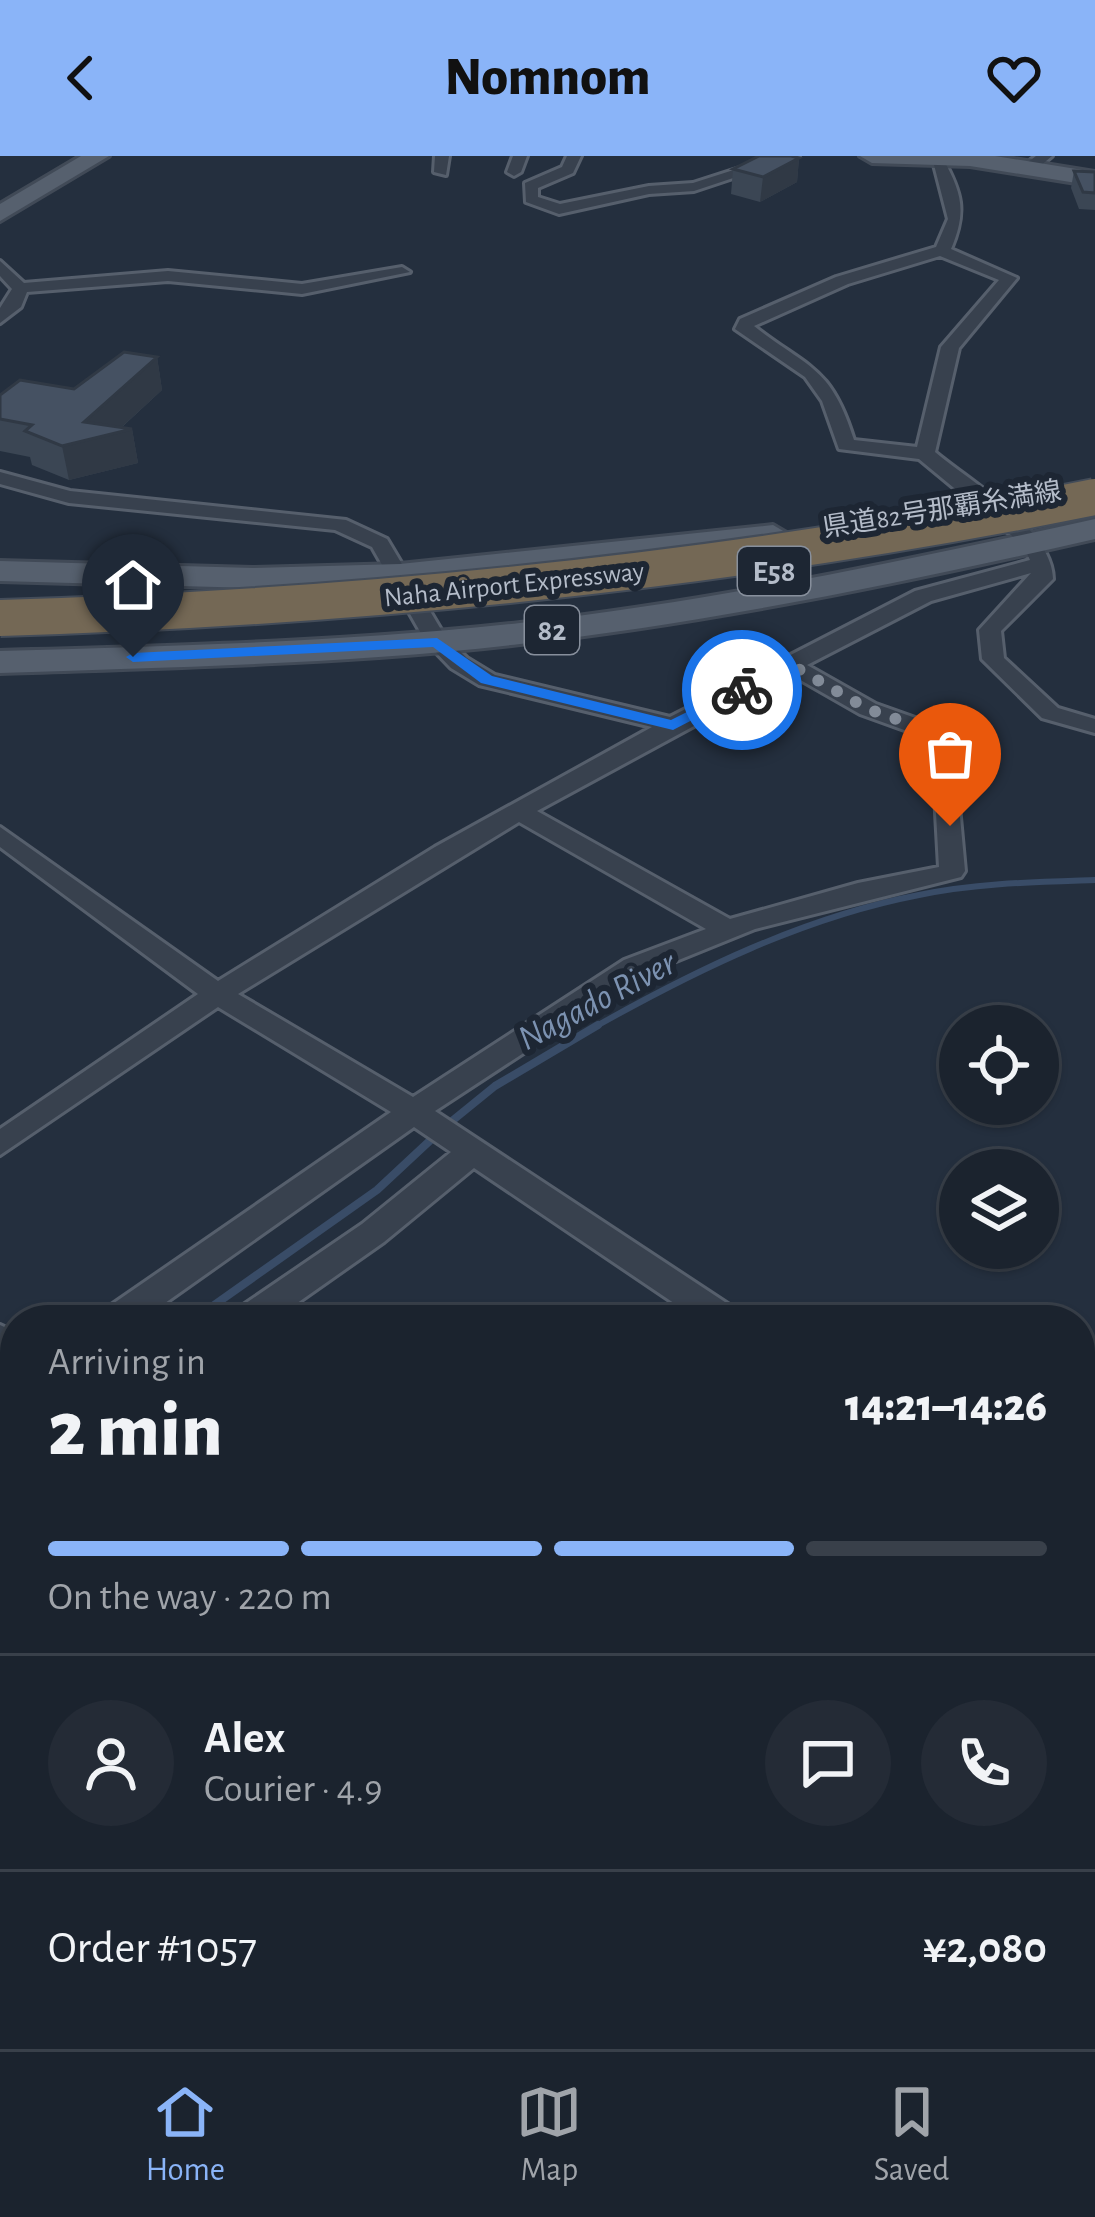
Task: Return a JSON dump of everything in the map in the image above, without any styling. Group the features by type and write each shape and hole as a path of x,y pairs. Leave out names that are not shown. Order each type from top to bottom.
{"highway":[{"name":"Naha Airport Expressway","path":"0,618 315,604 766,564 1095,496"},
{"name":"Naha Airport Expressway","path":"0,634 362,616 572,597 1095,513"},
{"path":"0,602 266,596 766,564"},
{"path":"0,651 376,633 603,603 766,564"}],"main road":[{"path":"0,214 97,156"},
{"path":"872,156 1036,162 1095,179"},
{"name":"県道82号那覇糸満線","path":"0,572 292,578 400,574 622,554 990,505 1095,484"},
{"name":"県道82号那覇糸満線","path":"0,662 310,652 437,642 748,600 1037,552 1095,529"}],"street":[{"path":"574,156 568,170 530,186 530,199 560,209 650,190 694,187 793,156"},
{"path":"937,160 950,184 956,219 943,250"},
{"path":"943,250 766,311 744,329 799,361 824,384 834,401 846,445 925,454 990,505 1037,552 1042,579 990,630 993,659 1052,716 1076,726 1095,726"},
{"path":"925,454 950,347 1009,278 1009,274 956,260 943,250"},
{"path":"0,266 20,288"},
{"path":"20,288 168,276 302,289 402,272"},
{"path":"0,318 15,303 20,288"},
{"path":"0,478 93,500 339,524 380,544 437,642 487,680 673,725"},
{"path":"0,1144 217,994 444,853 791,665 935,592 1037,552"},
{"path":"137,1305 500,1051 634,968 727,929 858,891 938,878 952,871 944,736 868,709 791,665"},
{"path":"520,812 727,929"},
{"path":"0,835 217,994 414,1112 702,1305"},
{"path":"270,1305 373,1233 472,1152"}],"building":[{"path":"759,156 799,158 763,177 733,169"},
{"path":"1074,171 1095,172 1095,193 1083,192"},
{"path":"124,352 157,357 84,422 132,429 62,446 25,431 32,425 0,419 0,395 20,380 74,389"}],"waterway":[{"name":"Nagado River","path":"593,1028 710,967 834,917 963,888 1095,880"},
{"name":"Nagado River","path":"447,1125 495,1086 598,1025"},
{"name":"Nagado River","path":"214,1305 377,1190 436,1135"}],"way so far":[{"path":"742,690 791,665 827,690 944,736 950,826"}],"route":[{"path":"133,657 310,652 437,642 487,680 673,725 742,690"}]}
